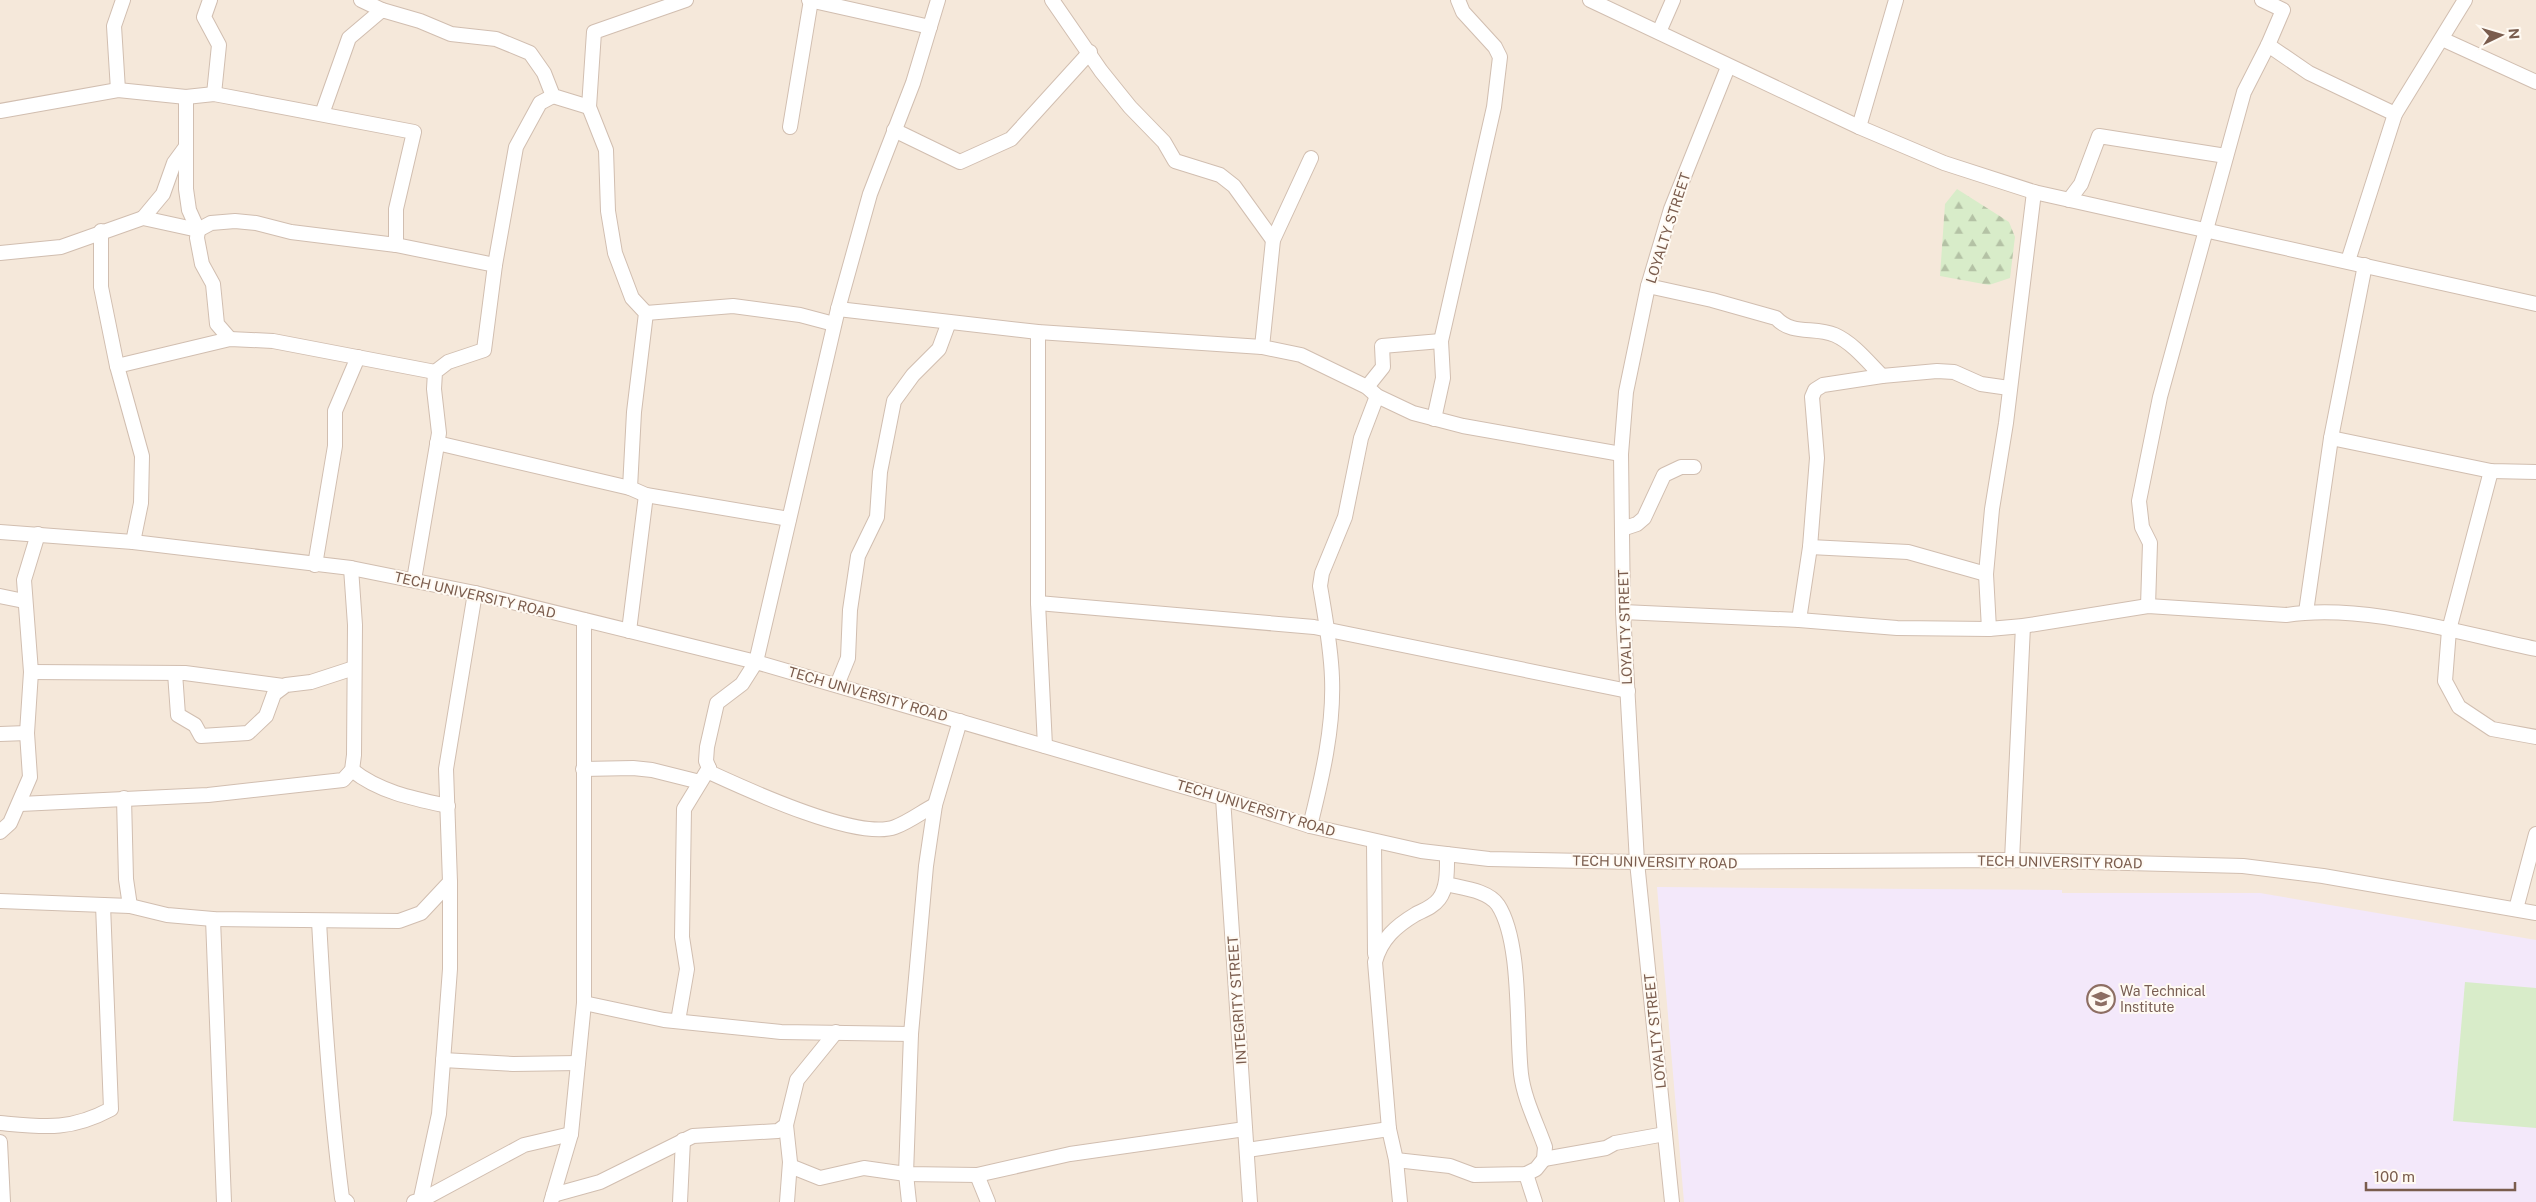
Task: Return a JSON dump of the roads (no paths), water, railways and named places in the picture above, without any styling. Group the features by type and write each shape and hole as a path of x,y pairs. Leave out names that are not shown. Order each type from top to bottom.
{"street":[{"path":"118,90 114,26 123,0"},
{"path":"210,0 204,17 219,45 214,94"},
{"path":"361,0 382,10 420,20 451,34 496,39 530,53 544,72 553,96"},
{"path":"630,488 634,412 646,313 632,298 615,253 608,211 606,150 589,106 594,32 686,0"},
{"path":"790,127 810,0 930,27"},
{"path":"935,805 895,828 861,828 777,802 711,773 706,761 707,747 717,703 742,684 756,662 838,309 870,194 912,83 938,0"},
{"path":"1052,0 1090,52 1101,71 1130,106 1164,142 1175,161 1220,175 1234,186 1273,240"},
{"path":"1434,419 1444,378 1441,341 1494,106 1500,57 1495,47 1463,12 1458,0"},
{"path":"1590,0 1728,67 1859,127 1944,163 2034,192 2536,304"},
{"path":"1659,32 1673,0"},
{"path":"1859,127 1896,0"},
{"path":"2148,606 2150,544 2142,527 2139,501 2160,397 2208,230 2244,92 2268,45 2282,10 2262,0"},
{"path":"2348,261 2395,114 2465,0"},
{"path":"322,114 349,38 382,10"},
{"path":"2442,39 2536,82"},
{"path":"2268,45 2309,74 2395,114"},
{"path":"894,130 960,162 1011,139 1090,52"},
{"name":"LOYALTY STREET","path":"1672,1202 1637,862 1623,612 1621,454 1626,392 1648,286 1671,208 1728,67"},
{"path":"0,111 118,90 186,97 214,94 414,132 396,209 396,245"},
{"path":"117,366 230,339 273,340 435,372 448,362 484,350 495,265 516,147 540,103 553,96 589,106"},
{"path":"186,97 185,148 189,210 198,230 197,238 202,264 213,284 217,324 230,339"},
{"path":"2069,200 2081,184 2099,136 2226,156"},
{"path":"142,218 163,194 174,163 185,148"},
{"path":"1262,347 1273,240 1311,158"},
{"path":"1990,629 1986,574 1992,509 2006,423 2034,192"},
{"path":"0,253 61,247 101,231 142,218 198,230 212,223 235,221 256,223 291,232 396,245 495,265"},
{"path":"101,231 101,287 117,366 142,456 141,503 133,542"},
{"path":"2306,612 2331,438 2365,265"},
{"path":"1648,286 1712,300 1776,318 1792,330 1834,334 1882,376"},
{"path":"646,313 733,306 800,315 834,324"},
{"path":"838,309 1038,332 1262,347 1301,355 1413,414 1463,426 1621,454"},
{"path":"837,685 848,658 850,610 858,556 877,517 880,472 894,401 913,375 939,349 949,322"},
{"path":"1038,332 1038,602 1044,746"},
{"path":"1310,826 1319,789 1331,718 1332,678 1320,586 1322,573 1345,517 1372,392 1383,368 1382,346 1441,341"},
{"path":"315,565 335,446 335,411 358,357"},
{"path":"1799,620 1810,546 1817,458 1812,397 1815,390 1823,386 1882,376 1937,371 1954,372 1981,384 2009,388"},
{"path":"414,580 439,434 434,389 435,372"},
{"path":"2331,438 2491,472 2536,472"},
{"path":"437,443 630,488 646,496 789,519"},
{"path":"1622,529 1637,524 1644,518 1664,475 1681,468 1694,467"},
{"path":"2491,472 2449,630 2445,681 2459,707 2492,729 2536,737"},
{"path":"629,631 646,496"},
{"name":"TECH UNIVERSITY ROAD","path":"0,532 133,542 351,568 475,593 756,662 1224,798 1310,826 1374,842 1448,854 1489,859 1637,862 2012,860 2243,866 2324,876 2536,913"},
{"path":"0,832 10,823 20,804 30,777 27,733 31,672 24,601 24,580 38,534"},
{"path":"1810,546 1908,552 1986,574"},
{"path":"20,804 208,794 344,780 352,770 355,625 351,568"},
{"path":"417,1202 439,1114 450,969 450,882 446,770 475,593"},
{"path":"0,596 24,601"},
{"path":"1038,602 1327,629 1628,691"},
{"path":"1623,612 1799,620 1897,628 1990,629 2023,626 2119,609 2148,606 2286,615 2306,612 2350,612 2449,630 2536,649"},
{"path":"552,1198 571,1134 584,1004 584,620"},
{"path":"2012,860 2023,626"},
{"path":"31,672 175,673 283,686 311,682 354,668"},
{"path":"175,673 178,715 195,725 201,736 248,733 266,716 274,694 283,686"},
{"path":"909,1202 906,1174 911,1034 926,866 935,805 960,721"},
{"path":"0,734 27,733"},
{"path":"678,1021 687,969 682,937 684,809 709,768"},
{"path":"583,769 643,769 700,782"},
{"path":"352,770 365,781 404,797 448,806"},
{"path":"124,798 126,879 130,906"},
{"name":"INTEGRITY STREET","path":"1224,798 1250,1202"},
{"path":"2516,909 2536,834"},
{"path":"1374,842 1375,962 1389,1129 1396,1160 1400,1202"},
{"path":"1375,962 1382,942 1399,926 1432,906 1439,899 1446,884 1448,854"},
{"path":"0,901 130,906 168,915 213,919 399,922 422,912 450,882"},
{"path":"1396,1160 1450,1166 1474,1175 1526,1174 1536,1170 1544,1159 1545,1147 1522,1076 1514,961 1507,922 1497,903 1480,892 1446,884"},
{"path":"0,1123 51,1127 89,1121 111,1109 103,904"},
{"path":"213,919 224,1202"},
{"path":"319,921 324,1024 334,1135 342,1198 347,1202"},
{"path":"584,1004 678,1021 781,1032 911,1034"},
{"path":"787,1202 790,1166 786,1125 797,1080 836,1032"},
{"path":"443,1060 513,1064 578,1063"},
{"path":"552,1198 600,1182 693,1136 778,1131 786,1125"},
{"path":"1247,1150 1389,1129"},
{"path":"790,1166 820,1178 864,1168 906,1174 977,1175 1070,1154 1245,1130"},
{"path":"417,1202 524,1145 571,1134"},
{"path":"1544,1159 1665,1134"},
{"path":"680,1202 683,1140"},
{"path":"0,1142 3,1202"},
{"path":"1526,1174 1535,1202"},
{"path":"977,1175 988,1202"}],"place":[{"name":"Wa Technical Institute","path":"2101,999"}]}
